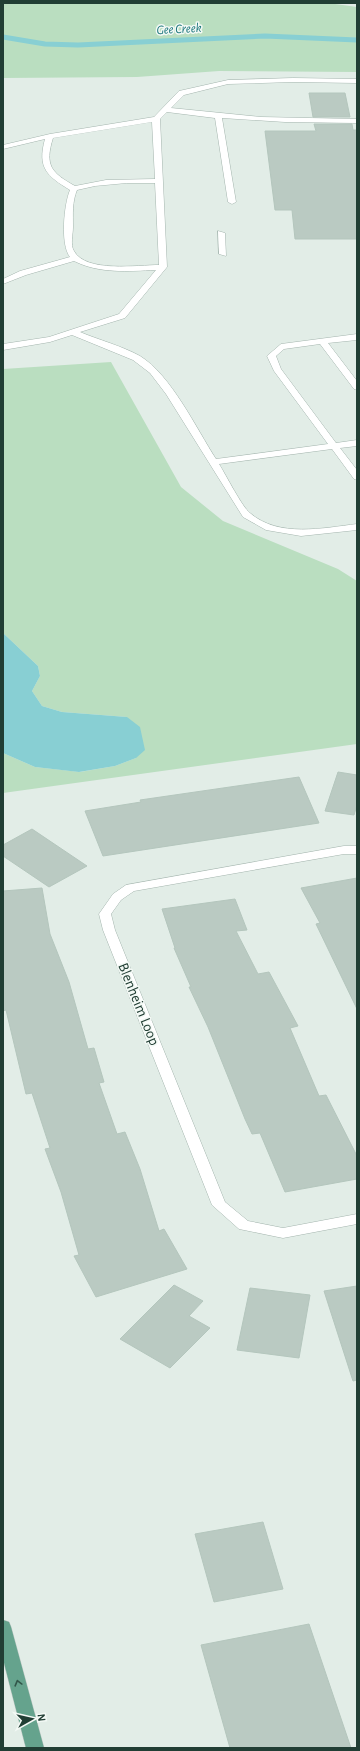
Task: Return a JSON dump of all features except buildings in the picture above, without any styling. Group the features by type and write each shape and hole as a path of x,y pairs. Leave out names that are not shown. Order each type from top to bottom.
{"main road":[{"path":"3,1627 35,1748"}],"street":[{"path":"3,147 50,136 156,119 182,93 228,82 293,80 357,81"},
{"path":"165,110 218,116 316,122 357,121"},
{"path":"218,116 232,202"},
{"path":"5,346 50,339 122,316 163,267 156,119"},
{"path":"50,136 47,145 47,167 54,177 74,188 90,183 110,181 159,181"},
{"path":"74,188 70,198 68,250 74,259 88,266 111,268 163,267"},
{"path":"221,233 222,254"},
{"path":"3,282 23,273 74,259"},
{"path":"72,332 136,358 153,371 170,393 246,515 269,528 301,533 357,527"},
{"path":"357,337 281,347 272,356 278,369 357,477"},
{"path":"322,341 357,387"},
{"path":"214,462 357,443"},
{"name":"Blenheim Loop","path":"357,850 344,850 130,888 117,897 105,914 109,930 219,1205 244,1225 283,1233 357,1219"}],"green space":[{"path":"3,3 328,3 357,7 357,72 219,71 137,77 3,78"},
{"path":"111,362 181,487 223,521 338,569 357,581 357,744 3,793 3,753 35,767 80,772 115,766 136,758 127,717 62,712 42,706 32,691 40,676 38,666 3,633 3,369"}],"water":[{"path":"3,633 38,666 40,676 32,691 42,706 62,712 127,717 140,727 145,750 136,758 115,766 79,772 35,767 3,753"}],"waterway":[{"name":"Gee Creek","path":"3,37 45,44 78,45 265,36 357,40"}]}
